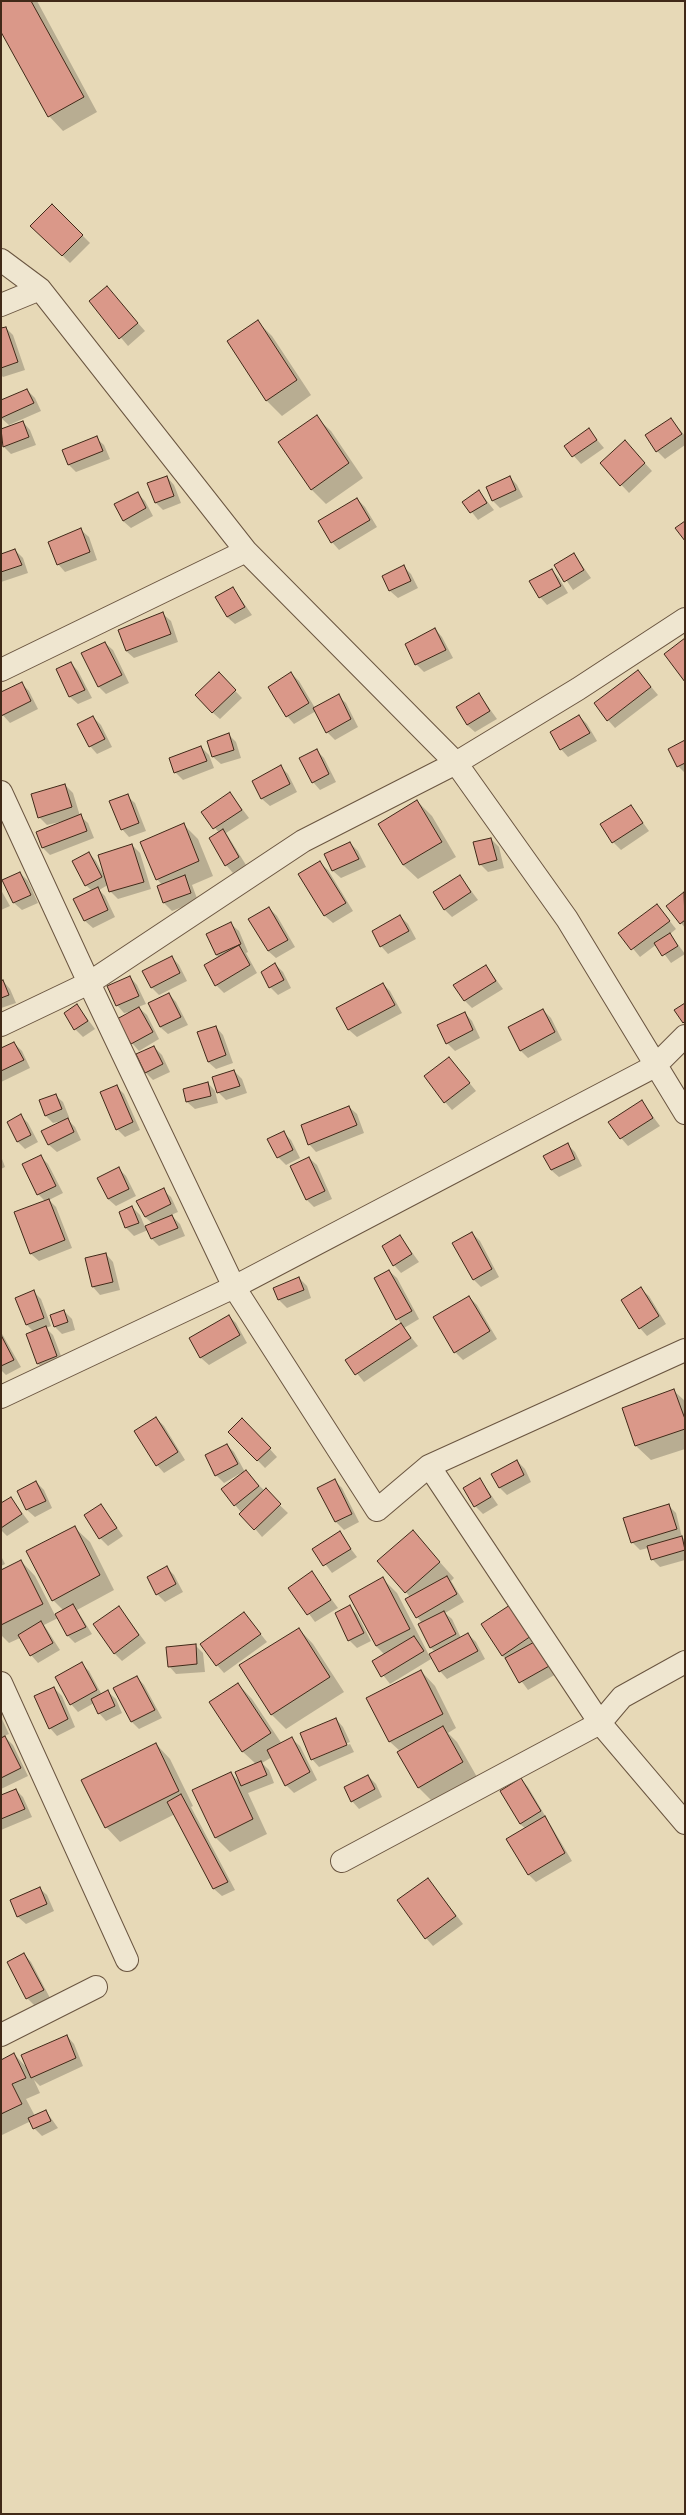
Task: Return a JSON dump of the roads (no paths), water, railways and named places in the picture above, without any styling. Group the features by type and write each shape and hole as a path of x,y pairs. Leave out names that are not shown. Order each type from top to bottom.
{"street":[{"path":"1,260 40,289 246,551 456,763 567,919 655,1066 685,1113"},
{"path":"1,305 40,289"},
{"path":"1,670 246,551"},
{"path":"1,1025 89,983 303,841 456,763 578,689 685,620"},
{"path":"1,792 89,983 234,1287 377,1510 428,1466 685,1350"},
{"path":"1,1397 234,1287 655,1066 685,1036"},
{"path":"428,1466 600,1723 685,1823"},
{"path":"342,1861 600,1723 622,1698 685,1662"},
{"path":"1,1683 127,1960"},
{"path":"1,2035 96,1987"}]}
